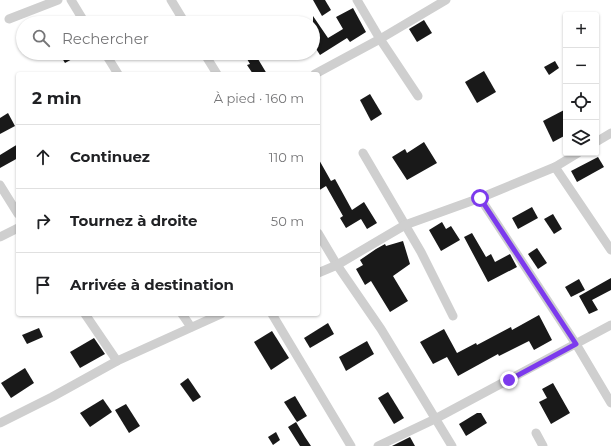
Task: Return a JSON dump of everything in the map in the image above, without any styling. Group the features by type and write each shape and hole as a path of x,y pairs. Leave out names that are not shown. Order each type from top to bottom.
{"street":[{"path":"17,16 58,0"},
{"path":"71,0 81,16"},
{"path":"171,0 181,16"},
{"path":"357,0 380,39 418,96"},
{"path":"319,72 380,39 446,0"},
{"path":"9,19 16,16"},
{"path":"109,60 117,72"},
{"path":"208,60 216,72"},
{"path":"599,140 611,133"},
{"path":"363,153 421,252 453,316"},
{"path":"320,272 337,265 405,225 480,198 555,167 573,156"},
{"path":"555,167 611,250"},
{"path":"0,185 16,211"},
{"path":"480,198 576,344 611,402"},
{"path":"0,237 16,229"},
{"path":"320,236 337,265 381,329 452,446"},
{"path":"86,316 117,361"},
{"path":"183,316 191,328"},
{"path":"0,423 52,397 117,361 217,316"},
{"path":"273,316 351,446"},
{"path":"378,446 435,419 611,325"},
{"path":"536,434 543,446"}],"building":[{"path":"313,0 325,0 331,10 322,16"},
{"path":"353,8 366,32 350,42 347,38 320,55 320,26 328,38 343,29 336,17"},
{"path":"424,20 432,33 417,42 409,29"},
{"path":"63,60 70,60 65,63"},
{"path":"248,60 259,60 266,72 252,72 247,65 250,64"},
{"path":"555,61 559,68 549,75 544,67"},
{"path":"484,71 496,92 477,103 465,82"},
{"path":"370,94 382,114 371,121 360,100"},
{"path":"563,111 563,137 553,142 543,121"},
{"path":"8,113 15,126 0,134 0,118"},
{"path":"424,142 437,163 407,180 392,157 405,149 407,153"},
{"path":"16,145 16,159 0,168 0,155"},
{"path":"598,157 604,167 577,182 571,171"},
{"path":"320,162 331,181 335,179 352,210 364,202 377,223 367,229 361,219 346,228 340,218 343,216 326,186 320,190"},
{"path":"532,207 538,218 518,229 512,218"},
{"path":"553,214 562,229 554,234 544,219"},
{"path":"442,222 446,229 451,226 460,240 441,251 429,230"},
{"path":"472,233 486,257 491,254 495,262 510,254 517,267 488,282 464,237"},
{"path":"403,241 410,264 393,276 408,301 390,312 371,281 365,285 356,269 363,265 360,260 376,249 385,244 386,246"},
{"path":"537,248 547,263 538,269 528,254"},
{"path":"611,278 611,290 592,300 598,310 589,314 579,296"},
{"path":"579,279 585,290 571,297 565,287"},
{"path":"539,315 552,340 534,350 529,341 499,356 498,354 458,376 447,357 433,364 420,342 444,329 457,353 476,343 477,345 511,327 512,330"},
{"path":"328,323 334,334 310,348 304,338"},
{"path":"39,328 43,337 27,344 22,335"},
{"path":"272,331 289,358 271,370 254,342"},
{"path":"94,338 105,354 80,368 70,352"},
{"path":"367,341 374,354 346,371 339,357"},
{"path":"25,368 34,383 11,398 1,383"},
{"path":"188,378 201,397 193,402 180,384"},
{"path":"553,383 570,413 551,424 539,402 547,398 542,389"},
{"path":"388,392 404,418 394,424 378,398"},
{"path":"295,396 307,416 297,422 284,402"},
{"path":"103,399 112,412 90,427 80,413"},
{"path":"126,404 140,426 129,433 115,410"},
{"path":"477,413 481,413 487,423 466,436 459,424"},
{"path":"296,422 311,446 300,446 288,427"},
{"path":"276,432 280,440 273,445 268,437"},
{"path":"410,437 415,446 392,446"}],"route":[{"path":"480,198 576,344 509,380"}]}
